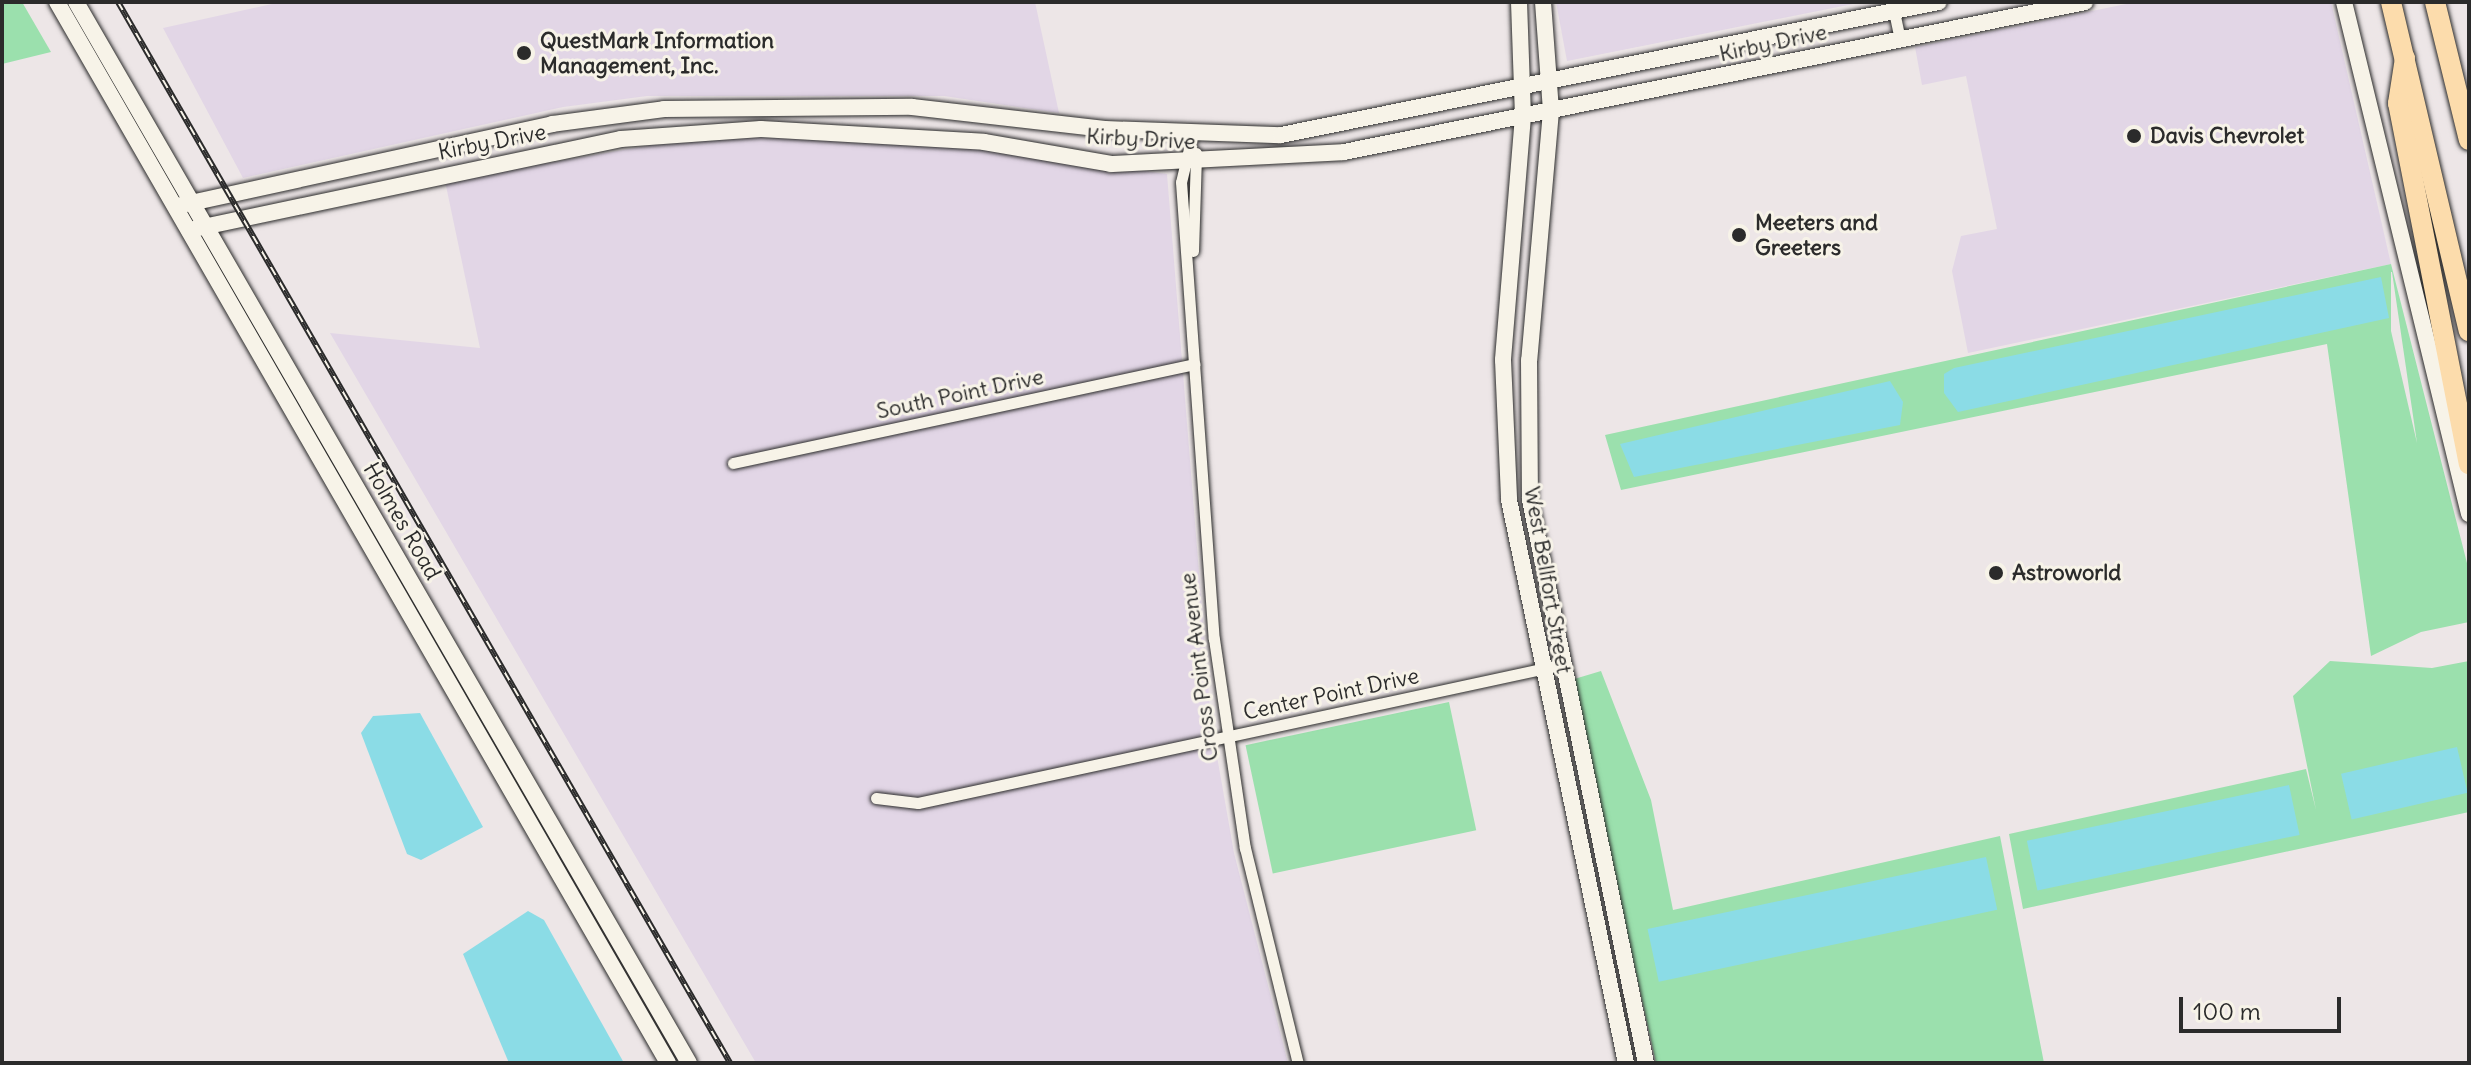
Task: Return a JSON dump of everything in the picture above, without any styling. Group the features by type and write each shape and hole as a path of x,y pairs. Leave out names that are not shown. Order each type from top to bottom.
{"highway":[{"path":"2435,2 2469,140"},
{"path":"2392,6 2469,331"},
{"path":"2448,52 2469,89"},
{"path":"2405,58 2398,103 2469,464"}],"main road":[{"name":"Holmes Road","path":"57,2 668,1063"},
{"name":"Holmes Road","path":"76,2 210,225 335,449 689,1063"},
{"name":"West Bellfort Street","path":"1519,2 1523,116 1503,360 1509,500 1541,669 1626,1063"},
{"name":"West Bellfort Street","path":"1543,2 1551,111 1529,360 1530,500 1560,665 1646,1063"},
{"name":"Kirby Drive","path":"177,206 449,146 664,109 808,103 986,115 1192,136 1281,135 1523,88 1893,7 1939,2"},
{"name":"Kirby Drive","path":"189,230 454,171 667,136 808,131 984,142 1111,164 1180,165 1344,152 2085,2"},
{"path":"2346,7 2469,514"},
{"path":"808,103 808,131"},
{"path":"664,109 667,136"},
{"path":"984,142 986,115"},
{"path":"1480,124 1506,133 1519,162"},
{"path":"449,146 454,171"},
{"path":"1503,360 1529,360"},
{"path":"319,459 335,449"},
{"path":"542,846 558,836"}],"street":[{"path":"1893,7 1900,40"},
{"name":"Cross Point Avenue","path":"1191,260 1199,164 1192,136"},
{"name":"Cross Point Avenue","path":"1192,136 1180,165 1191,260 1195,364 1225,737 1298,1063"},
{"name":"South Point Drive","path":"733,463 1195,364"},
{"name":"Center Point Drive","path":"876,798 918,803 1560,665"}],"shaded area":[{"path":"281,2 1035,2 1059,113 944,96 647,96 563,107 243,178 163,28"},
{"path":"1556,2 1863,2 1567,61"},
{"path":"2136,2 2331,2 2391,264 1968,353 1952,271 1961,236 1997,229 1966,76 1922,85 1915,47"},
{"path":"777,136 958,145 1167,174 1211,722 1234,853 1288,1063 756,1063 330,333 480,348 445,181 657,144"}],"green space":[{"path":"2,2 22,2 51,52 2,64"},
{"path":"2391,264 2469,571 2469,622 2421,632 2371,656 2327,344 1621,490 1605,435","holes":["2392,272 2417,443 2391,331"]},
{"path":"2330,661 2432,668 2469,661 2469,812 2023,909 2009,834 2306,769 2316,810 2293,696"},
{"path":"1601,671 1651,800 1673,910 2000,836 2044,1063 1656,1063 1571,680"},
{"path":"1449,702 1476,830 1273,873 1246,745"}],"water":[{"path":"2381,277 2389,318 1958,412 1944,393 1944,374 1954,368"},
{"path":"1890,381 1903,402 1900,425 1634,477 1620,444"},
{"path":"420,713 483,827 421,860 407,854 361,733 373,716"},
{"path":"2457,747 2468,793 2352,820 2341,774"},
{"path":"2289,785 2300,835 2037,891 2027,841"},
{"path":"1986,857 1997,910 1659,982 1648,929"},
{"path":"528,911 544,920 624,1063 509,1063 463,954"}],"railway":[{"path":"118,2 730,1063"}],"place":[{"name":"QuestMark Information Management, Inc.","path":"524,53"},
{"name":"Davis Chevrolet","path":"2134,136"},
{"name":"Meeters and Greeters","path":"1739,235"},
{"name":"Astroworld","path":"1996,573"}]}
